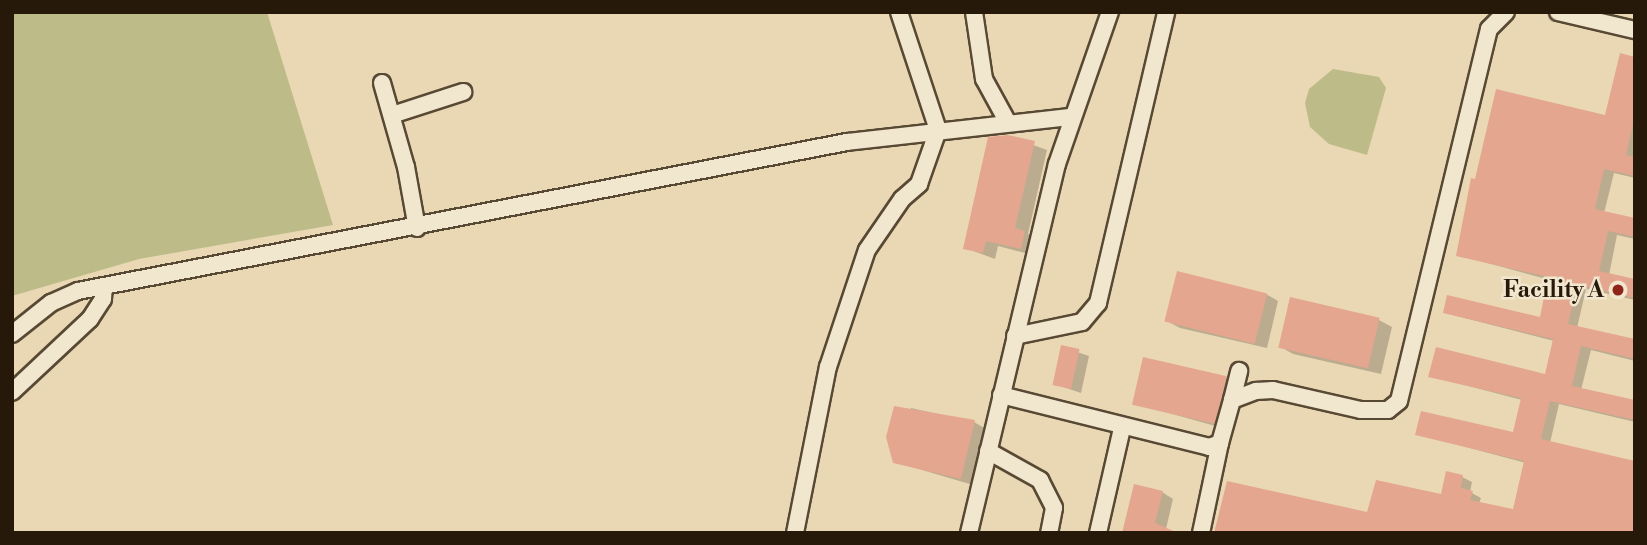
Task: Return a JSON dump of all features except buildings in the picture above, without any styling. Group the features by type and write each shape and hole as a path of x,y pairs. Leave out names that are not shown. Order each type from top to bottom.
{"lane":[{"path":"795,533 828,367 866,250 902,199 919,184 937,130 899,12"},
{"path":"974,12 984,79 1007,121"},
{"path":"969,533 1071,117 1110,12"},
{"path":"1016,336 1082,322 1098,303 1166,12"},
{"path":"1232,400 1273,390 1361,410 1388,410 1399,401 1489,29 1506,12"},
{"path":"1561,13 1635,30"},
{"path":"382,83 392,115 417,228"},
{"path":"392,115 463,92"},
{"path":"12,334 63,295 104,286 417,228 847,142 1007,121 1071,117"},
{"path":"12,392 90,319 103,299 104,286"},
{"path":"1201,533 1239,371"},
{"path":"1001,395 1122,428 1209,447 1220,443"},
{"path":"1098,533 1122,428"},
{"path":"988,451 1040,480 1054,508 1049,533"}],"shaded area":[{"path":"12,12 267,12 333,225 139,259 12,296"},
{"path":"1333,69 1379,77 1386,88 1367,155 1329,144 1310,127 1305,103 1309,89"}],"place":[{"name":"Facility A","path":"1618,290"}]}
